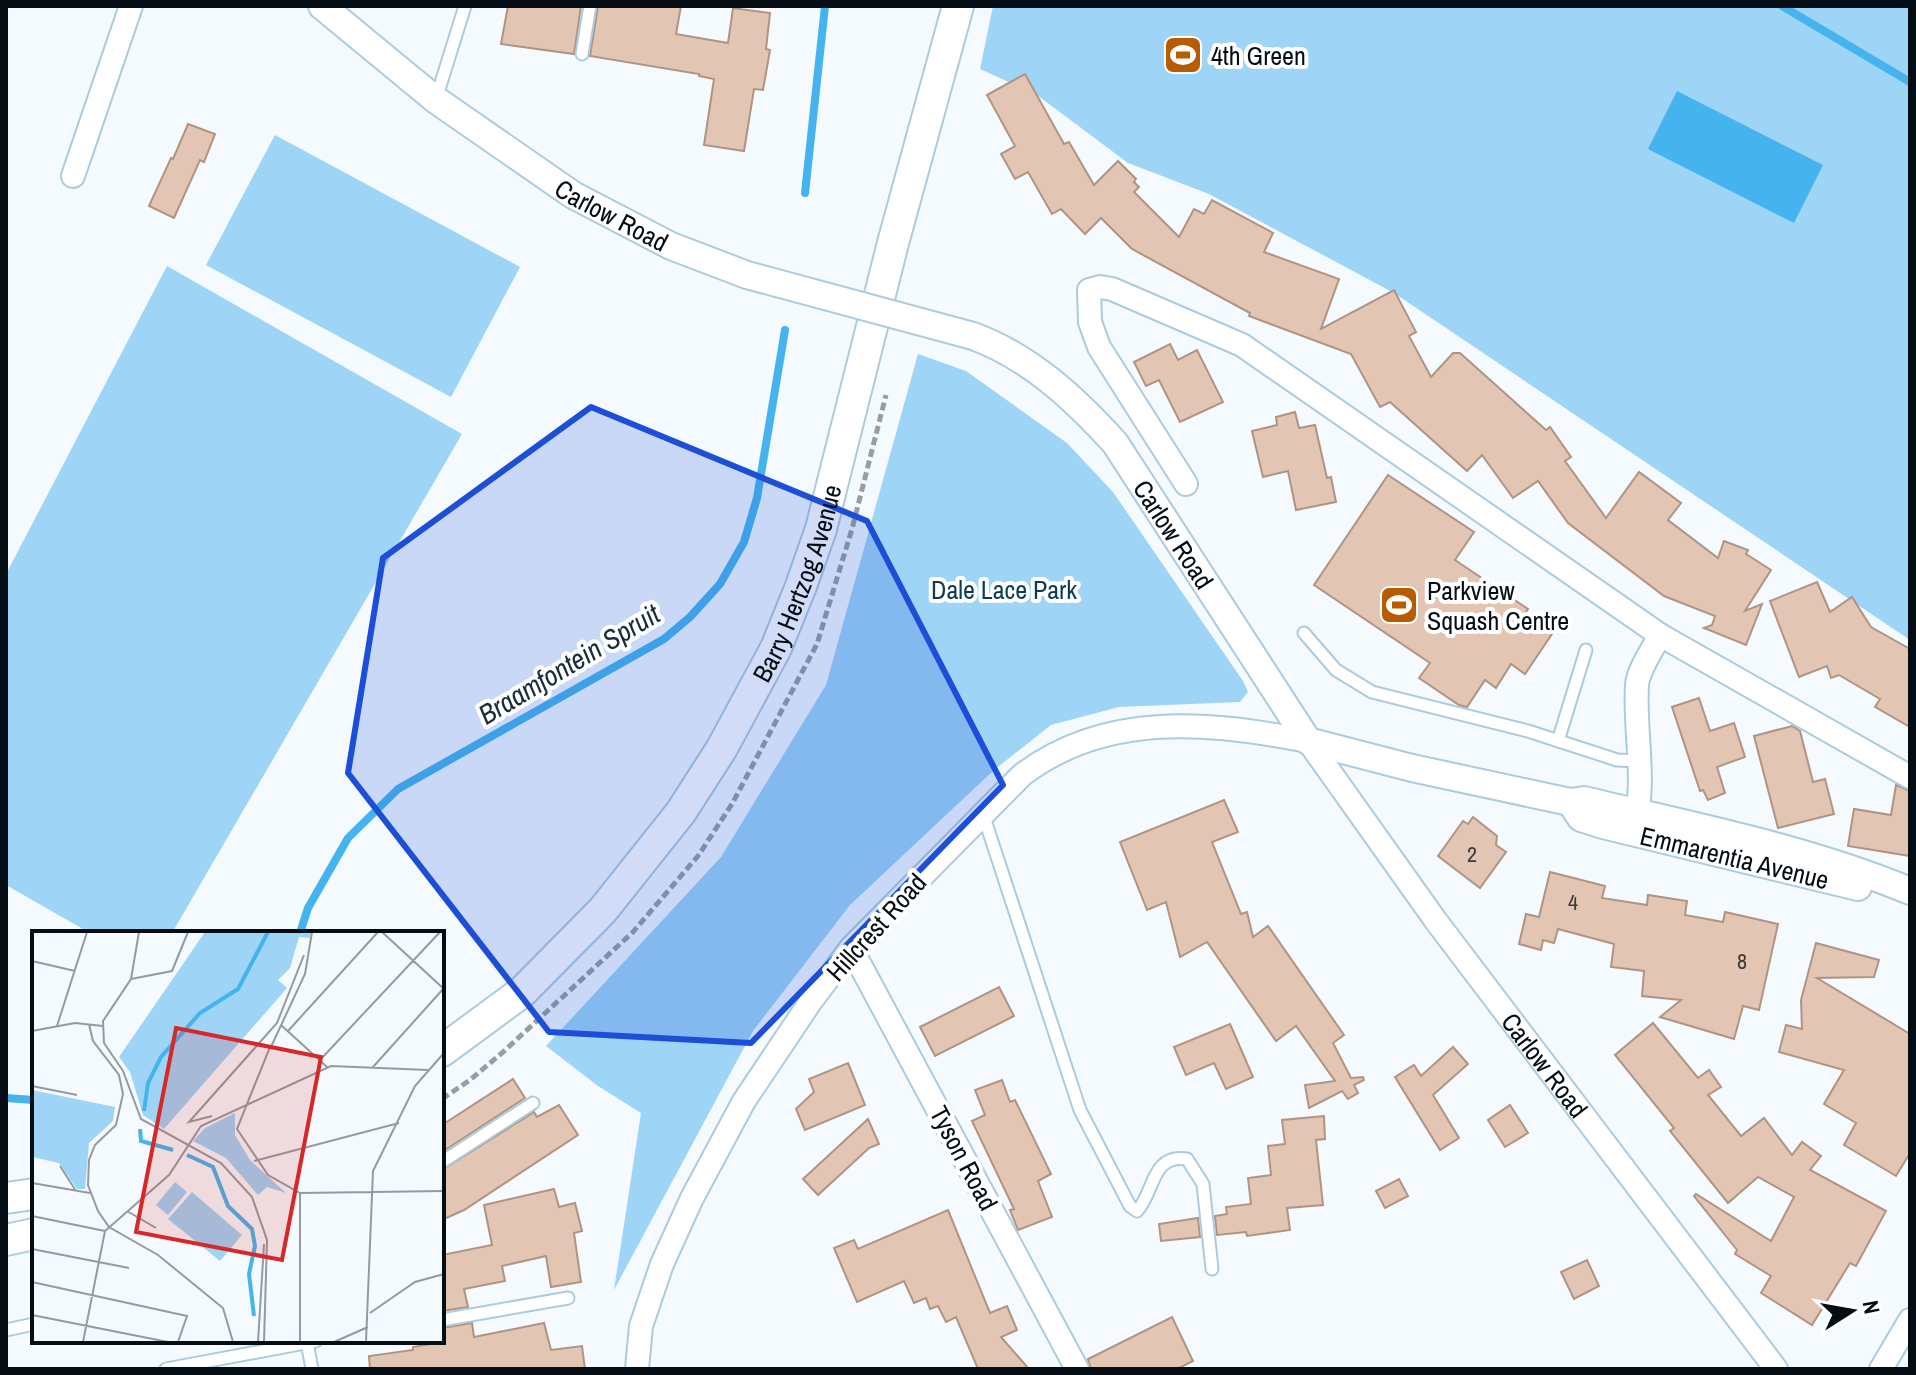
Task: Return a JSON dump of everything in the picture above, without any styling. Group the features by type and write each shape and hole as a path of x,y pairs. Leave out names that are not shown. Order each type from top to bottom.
{"main road":[{"name":"Barry Hertzog Avenue","path":"444,1050 522,992 603,910 681,812 722,748 776,648 821,529 893,243 958,6"},
{"path":"6,1198 32,1194"},
{"path":"6,1240 32,1234"}],"street":[{"path":"73,176 131,6"},
{"name":"Carlow Road","path":"322,6 436,100 573,195 671,246 747,275 973,336 1005,350 1074,400 1115,443 1308,741 1436,921 1776,1369"},
{"path":"1186,484 1099,347 1090,322 1089,290 1100,287 1112,289 1242,345 1660,635 1910,777"},
{"path":"1636,823 1641,761 1637,682 1660,635"},
{"name":"Hillcrest Road","path":"637,1369 641,1326 647,1303 692,1198 744,1101 811,1001 851,948 1022,775 1040,761 1085,739 1112,732 1197,726 1261,732 1308,741"},
{"name":"Emmarentia Avenue","path":"1308,741 1412,768 1570,802 1584,800 1636,823 1757,841 1871,874 1910,891"},
{"name":"Tyson Road","path":"851,948 1077,1369"},
{"path":"1882,1369 1910,1320"}],"lane":[{"path":"436,100 465,6"},
{"path":"582,54 590,6"},
{"path":"1304,633 1336,670 1372,692 1528,731 1617,760 1641,761"},
{"path":"1558,741 1586,650"},
{"path":"982,814 1080,1110 1103,1158 1130,1206 1137,1211 1151,1180 1165,1164 1177,1158 1187,1159 1203,1184 1212,1269"},
{"path":"444,1161 533,1103"},
{"path":"444,1320 568,1298"},
{"path":"6,1330 32,1324"},
{"path":"166,1369 290,1343"},
{"path":"312,1343 312,1369"}],"highlighted area":[{"path":"591,407 867,521 1003,785 751,1043 549,1032 348,773 383,558"}],"green space":[{"path":"993,6 1910,6 1910,640 1394,293 1209,194 1128,163 1037,95 980,69"},
{"path":"275,135 520,267 451,397 206,265"},
{"path":"167,266 462,434 173,931 86,931 6,885 6,574"},
{"name":"Dale Lace Park","path":"918,354 966,371 1067,443 1113,492 1248,692 1240,702 1119,707 1051,725 994,770 850,905 753,1031 614,1290 641,1113 598,1086 546,1046 721,857 826,685"}],"water":[{"path":"1677,91 1823,165 1794,223 1648,149"}],"building":[{"path":"508,6 581,6 574,54 501,44"},
{"path":"598,6 681,6 676,34 728,43 733,8 770,13 766,49 770,50 763,90 754,89 744,151 704,145 714,79 590,56"},
{"path":"1025,74 1064,144 1069,142 1094,185 1118,161 1136,179 1134,182 1139,187 1134,192 1179,237 1194,209 1204,214 1212,200 1273,233 1264,252 1339,279 1321,329 1394,290 1416,332 1409,336 1431,377 1453,353 1460,353 1546,430 1550,427 1571,457 1565,461 1606,518 1639,472 1681,503 1668,520 1718,558 1724,541 1748,550 1746,554 1771,570 1745,611 1762,604 1746,645 1704,628 1712,625 1715,616 1664,596 1568,523 1538,481 1513,498 1482,455 1467,471 1390,402 1380,407 1351,354 1249,316 1250,313 1132,249 1101,218 1085,234 1061,209 1052,214 1028,172 1015,179 1001,154 1015,146 987,95"},
{"path":"188,124 215,134 174,218 149,206"},
{"path":"1170,344 1178,360 1197,350 1223,402 1180,422 1159,380 1146,386 1134,362"},
{"path":"1295,412 1299,428 1315,425 1336,502 1296,510 1288,471 1263,477 1252,431 1277,425 1276,417"},
{"path":"1388,475 1474,532 1455,560 1528,609 1524,615 1552,634 1525,674 1511,664 1496,688 1485,680 1467,707 1459,705 1419,678 1430,663 1314,585"},
{"path":"1817,582 1830,612 1852,597 1871,627 1910,649 1910,727 1875,707 1880,699 1839,675 1831,678 1827,666 1799,677 1770,601"},
{"path":"1699,698 1710,731 1734,723 1745,757 1717,767 1725,793 1708,800 1703,790 1700,791 1672,707"},
{"path":"1792,726 1800,731 1813,782 1825,779 1834,814 1778,828 1754,736"},
{"path":"1896,785 1910,791 1910,856 1848,846 1854,809 1891,815"},
{"path":"1224,800 1238,832 1212,842 1241,914 1247,912 1253,937 1268,926 1344,1035 1333,1043 1351,1078 1363,1077 1364,1080 1354,1085 1358,1093 1348,1099 1342,1091 1309,1108 1305,1085 1335,1081 1296,1026 1276,1041 1207,942 1180,957 1166,902 1147,910 1120,842"},
{"path":"1473,817 1497,836 1496,845 1506,852 1480,888 1438,856 1463,821 1468,824"},
{"path":"1550,872 1605,886 1602,898 1647,905 1648,895 1687,901 1685,915 1723,922 1725,912 1778,924 1759,1010 1743,1006 1734,1039 1660,1017 1681,1000 1642,996 1644,971 1611,967 1614,944 1558,929 1554,943 1543,940 1541,950 1519,944 1526,914 1539,917"},
{"path":"1816,943 1879,960 1874,977 1817,978 1910,1034 1910,1153 1896,1176 1844,1145 1856,1123 1824,1104 1844,1070 1779,1052 1786,1025 1802,1029 1801,1000"},
{"path":"999,987 1014,1016 935,1056 920,1027"},
{"path":"1653,1023 1698,1078 1709,1070 1721,1087 1708,1095 1741,1136 1764,1118 1792,1155 1802,1142 1821,1156 1810,1170 1886,1211 1856,1266 1850,1263 1812,1325 1761,1293 1771,1276 1735,1254 1737,1250 1694,1196 1696,1194 1771,1241 1794,1197 1758,1177 1728,1203 1670,1131 1674,1128 1615,1055"},
{"path":"1230,1024 1253,1077 1226,1089 1214,1063 1186,1075 1174,1047"},
{"path":"1453,1047 1468,1064 1433,1095 1459,1138 1440,1150 1395,1077 1414,1065 1421,1076"},
{"path":"848,1063 865,1105 805,1130 796,1109 814,1092 809,1079"},
{"path":"513,1079 525,1098 444,1151 444,1124"},
{"path":"1002,1080 1010,1102 1015,1100 1051,1174 1038,1181 1052,1217 1018,1230 1010,1210 1014,1209 972,1121 985,1115 975,1090"},
{"path":"559,1105 578,1135 464,1210 444,1219 444,1169 534,1112 537,1117"},
{"path":"1510,1105 1528,1133 1505,1147 1488,1120"},
{"path":"1324,1116 1325,1139 1316,1140 1323,1205 1287,1208 1290,1230 1247,1236 1246,1232 1217,1235 1215,1216 1227,1214 1226,1207 1251,1204 1248,1178 1271,1175 1268,1146 1285,1144 1282,1120"},
{"path":"868,1119 879,1144 869,1148 818,1195 803,1179"},
{"path":"1399,1179 1408,1196 1385,1208 1376,1191"},
{"path":"554,1189 559,1207 575,1203 582,1231 574,1233 581,1282 551,1287 546,1256 502,1266 505,1281 464,1289 468,1307 444,1311 444,1255 492,1245 484,1205"},
{"path":"948,1210 990,1313 1007,1306 1017,1330 1001,1337 1029,1369 978,1369 956,1317 946,1322 938,1306 930,1309 926,1298 914,1303 904,1281 857,1302 834,1248 854,1240 858,1249"},
{"path":"1198,1218 1200,1237 1161,1241 1159,1224"},
{"path":"1587,1260 1599,1286 1574,1299 1561,1272"},
{"path":"1172,1317 1193,1361 1177,1369 1091,1369 1088,1359"},
{"path":"472,1323 474,1337 544,1323 551,1350 582,1346 585,1369 370,1369 369,1356 444,1343 444,1328"}],"waterway":[{"name":"Braamfontein Spruit","path":"805,193 825,6"},
{"name":"Braamfontein Spruit","path":"1782,6 1910,82"},
{"name":"Braamfontein Spruit","path":"301,931 308,908 348,838 398,789 664,639 690,617 720,584 744,542 757,498 785,330"},
{"name":"Braamfontein Spruit","path":"6,1098 32,1100"}],"place":[{"name":"4th Green","path":"1183,55"},
{"name":"Parkview Squash Centre","path":"1399,605"}]}
